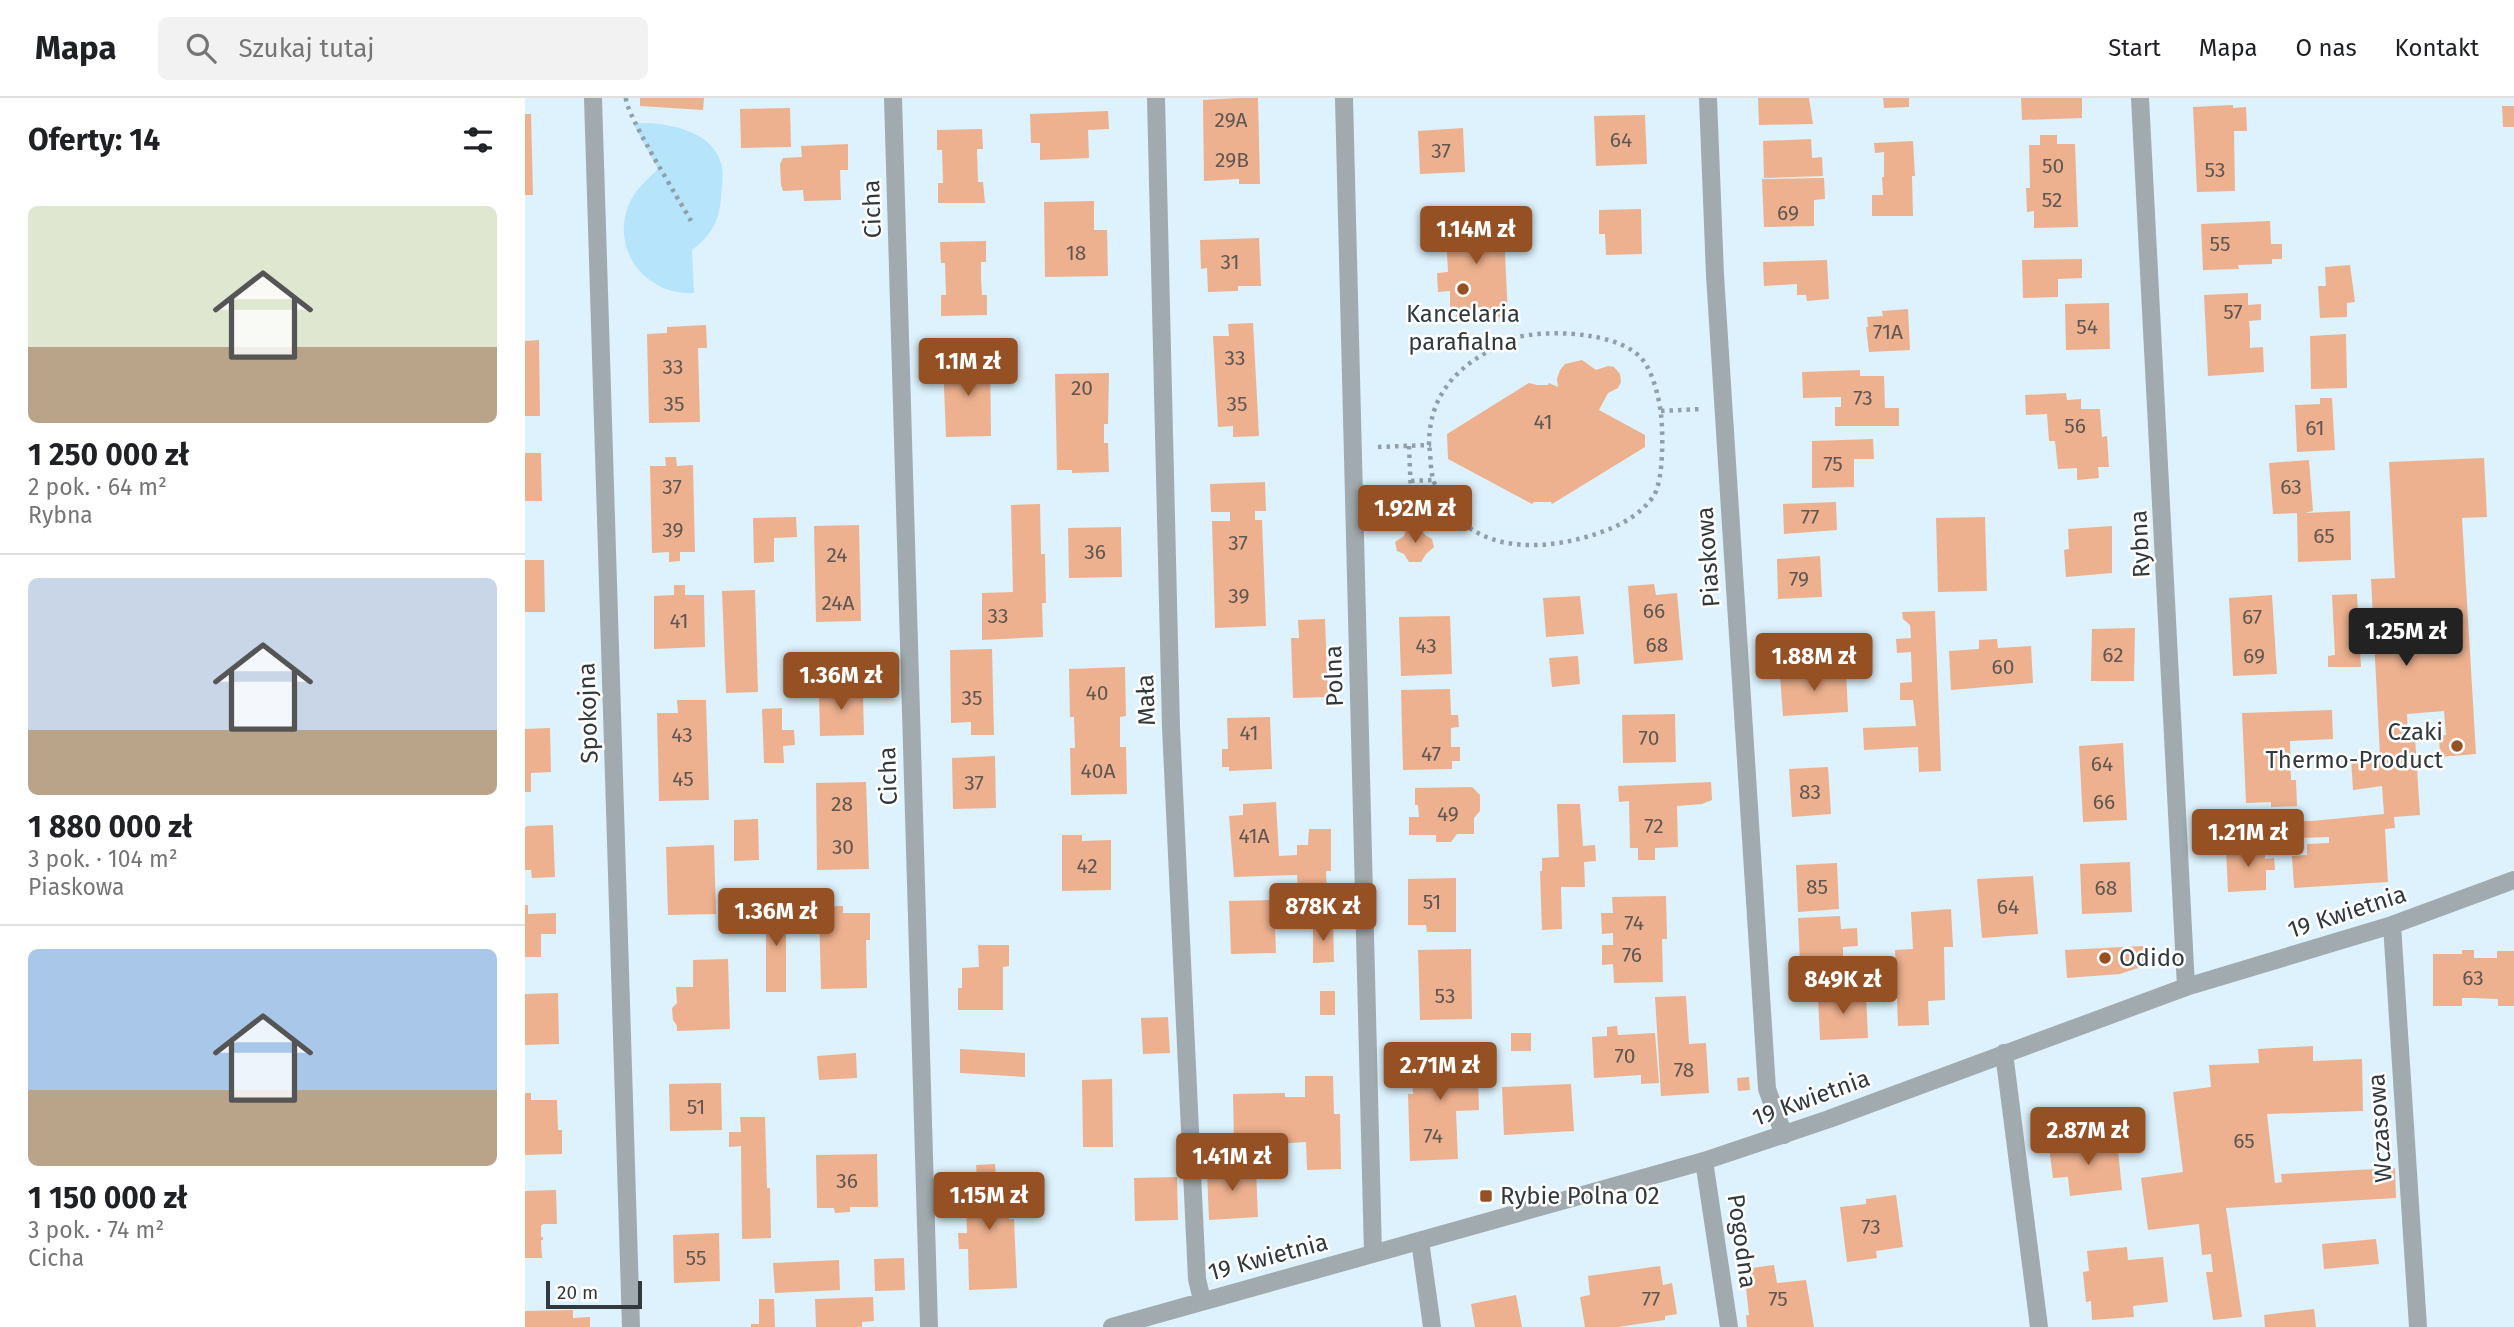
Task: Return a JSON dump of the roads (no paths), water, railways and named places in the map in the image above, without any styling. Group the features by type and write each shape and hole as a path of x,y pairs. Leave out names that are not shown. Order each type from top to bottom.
{"street":[{"name":"Spokojna","path":"593,98 631,1327"},
{"name":"Cicha","path":"893,98 929,1327"},
{"name":"Mała","path":"1156,98 1171,727 1197,1279 1202,1300"},
{"name":"Polna","path":"1344,98 1373,1254"},
{"name":"Piaskowa","path":"1708,98 1715,275 1767,1089 1784,1135"},
{"name":"Rybna","path":"2140,98 2186,987"},
{"name":"19 Kwietnia","path":"1112,1327 1705,1161 1784,1135 2186,987 2392,925 2514,880"},
{"name":"Wczasowa","path":"2392,925 2418,1327"},
{"path":"2004,1053 2039,1327"},
{"name":"Pogodna","path":"1705,1161 1729,1327"},
{"path":"1420,1241 1433,1327"}],"place":[{"name":"Kancelaria parafialna","path":"1463,289"},
{"name":"Czaki Thermo-Product","path":"2457,746"},
{"name":"Odido","path":"2105,958"},
{"name":"Rybie Polna 02","path":"1486,1196"}]}
